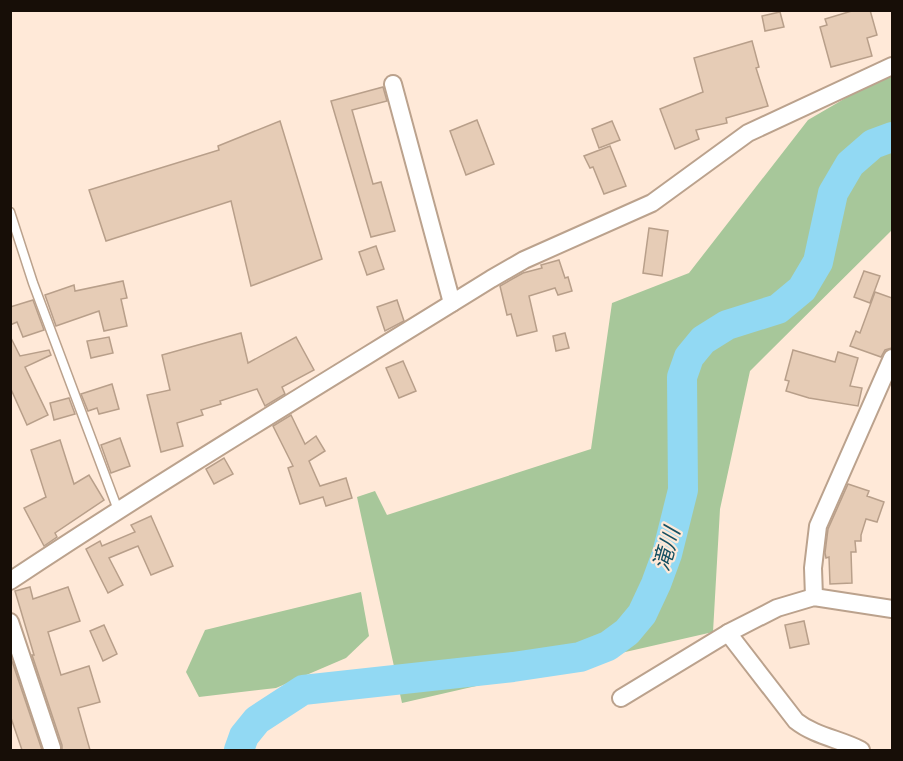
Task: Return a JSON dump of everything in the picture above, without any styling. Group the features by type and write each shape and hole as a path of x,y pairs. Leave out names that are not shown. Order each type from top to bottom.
{"street":[{"path":"10,581 117,510 524,260 652,203 748,133 892,66"},
{"path":"393,84 452,303"},
{"path":"814,597 813,568 818,526 892,358"},
{"path":"621,698 728,633 777,608 814,597 892,609"},
{"path":"10,622 52,748"},
{"path":"728,633 796,721 806,729 861,750"}],"lane":[{"path":"10,212 33,283 117,510"}],"green space":[{"path":"892,71 892,230 750,371 720,509 713,632 402,703 357,497 375,491 387,515 591,449 612,303 689,273 808,120"},
{"path":"361,592 369,636 346,658 276,688 199,697 186,672 205,630"}],"building":[{"path":"855,10 870,10 877,35 867,38 872,56 831,67 820,27 827,25 825,19"},
{"path":"780,12 784,27 765,31 762,16"},
{"path":"752,41 759,67 756,68 768,106 726,118 727,123 696,130 699,139 675,149 660,109 703,92 694,58"},
{"path":"383,87 387,101 352,110 373,184 381,182 395,231 371,237 331,101"},
{"path":"477,120 494,164 466,175 450,131"},
{"path":"280,121 322,259 251,286 231,201 106,241 89,190 219,150 218,146"},
{"path":"612,121 620,140 599,148 592,129"},
{"path":"610,146 626,186 604,194 593,167 590,168 584,156"},
{"path":"649,228 668,231 662,276 643,273"},
{"path":"376,246 384,269 367,275 359,252"},
{"path":"559,260 572,291 558,295 555,288 529,296 537,331 517,336 511,314 507,315 500,286 523,273 542,268 541,265"},
{"path":"864,271 880,276 870,303 854,297"},
{"path":"123,281 127,298 121,299 127,326 104,331 99,311 56,326 45,295 74,285 75,291"},
{"path":"875,292 892,298 892,348 885,350 881,357 850,346 856,331 860,333"},
{"path":"33,300 44,330 23,337 17,322 10,325 10,307"},
{"path":"397,300 404,321 385,331 377,307"},
{"path":"241,333 248,363 296,337 314,370 282,387 285,394 265,406 257,389 201,410 203,415 177,423 183,446 161,452 147,395 170,390 162,355"},
{"path":"565,333 569,348 556,351 553,336"},
{"path":"10,336 20,356 49,350 51,355 25,367 48,415 27,425 10,387"},
{"path":"109,337 113,353 91,358 87,341"},
{"path":"793,350 835,362 838,352 858,358 850,386 862,388 858,406 809,398 786,391 789,381 785,380"},
{"path":"403,361 416,391 399,398 386,368"},
{"path":"112,384 119,409 99,414 97,408 88,411 81,394"},
{"path":"69,398 75,414 54,420 50,403"},
{"path":"291,415 305,444 316,436 325,451 309,461 320,486 346,478 352,498 326,506 323,497 300,504 288,468 293,466 273,426"},
{"path":"120,438 130,466 111,473 101,445"},
{"path":"60,440 74,484 89,475 104,500 55,533 57,537 44,546 24,508 46,497 31,450"},
{"path":"224,458 233,474 214,484 206,469"},
{"path":"848,484 869,491 867,496 884,502 877,522 866,519 861,541 855,541 856,552 851,552 852,583 830,584 829,557 826,558 825,553 828,529"},
{"path":"151,516 173,566 151,575 138,546 109,558 123,585 108,593 86,549 100,541 102,546 135,532 131,525"},
{"path":"30,587 33,599 68,587 80,621 48,632 61,675 89,666 100,702 78,708 90,750 62,750 32,655 34,655 15,591"},
{"path":"804,621 809,644 790,648 785,625"},
{"path":"104,625 117,654 103,661 90,631"},
{"path":"10,661 12,661 42,750 22,750 10,715"}],"waterway":[{"name":"滝川","path":"239,750 244,736 257,720 303,690 513,667 580,657 608,646 627,632 642,614 656,584 667,554 683,490 682,377 689,357 703,340 727,325 778,309 802,289 818,262 833,193 850,164 873,144 892,137"}]}
